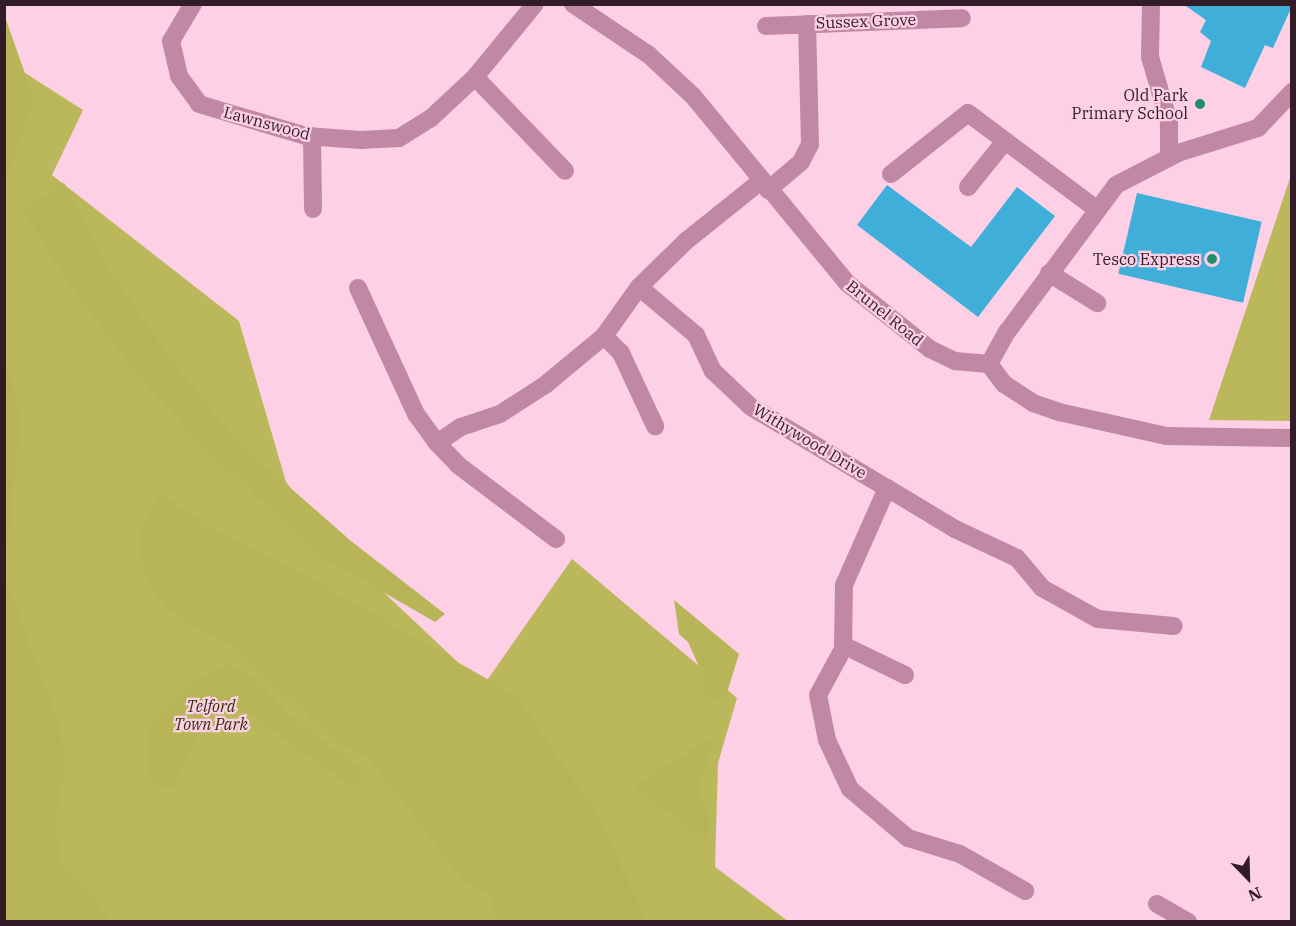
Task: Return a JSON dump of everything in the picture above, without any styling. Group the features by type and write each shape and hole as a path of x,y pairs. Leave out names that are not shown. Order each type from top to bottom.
{"street":[{"name":"Lawnswood","path":"193,4 171,41 179,76 199,104 312,136 399,138 430,119 475,77 535,4"},
{"name":"Brunel Road","path":"573,4 649,55 693,96 847,282 898,326 955,361 989,364"},
{"path":"1151,4 1150,57 1168,122 1169,158"},
{"name":"Sussex Grove","path":"766,26 962,18"},
{"name":"Sussex Grove","path":"765,185 801,162 810,144 807,24"},
{"path":"475,77 565,171"},
{"path":"1292,92 1258,128 1169,158 1125,178 1095,208 1007,332 989,364 1004,384 1033,403 1059,412 1166,436 1292,438"},
{"path":"891,174 968,113 1095,208"},
{"path":"312,136 313,209"},
{"path":"968,187 1005,141"},
{"path":"437,443 461,427 500,414 545,385 604,336 639,287 686,241 765,185"},
{"path":"1049,273 1097,303"},
{"name":"Withywood Drive","path":"639,287 696,335 713,371 751,407 955,529 1017,558 1042,588 1098,619 1174,626"},
{"path":"358,288 417,414 437,443 458,465 556,538"},
{"path":"604,336 621,353 655,426"},
{"path":"887,488 843,585 843,645 818,695 827,740 850,789 908,838 960,854 1025,891"},
{"path":"843,645 905,675"},
{"path":"1157,904 1188,921"}],"green space":[{"path":"5,17 34,99 5,184"},
{"name":"Telford Town Park","path":"4,64 22,71 83,110 52,175 239,321 286,482 341,552 483,686 572,559 737,698 718,763 715,867 788,921 5,921"},
{"path":"1291,175 1291,421 1209,420"},
{"path":"64,183 109,269 170,358 237,441 351,541 445,614 435,622 324,558 207,451 135,372 65,278 23,210"},
{"path":"5,361 14,386 20,426 5,571"},
{"path":"159,493 228,538 310,578 517,696 592,807 648,921 499,921 489,893 467,885 371,761 341,745 229,645 169,612 143,575 141,528"},
{"path":"5,576 61,731 65,764 54,829 63,866 113,921 5,921"},
{"path":"674,600 739,654 726,696 712,699 704,694 706,682 688,642 679,634"},
{"path":"227,665 257,679 290,715 361,769 360,783 346,783 251,715 225,708 206,719 174,788 153,784 146,755 151,726 196,679"},
{"path":"714,736 698,791 711,823 706,842 634,786"}],"building":[{"path":"1183,4 1292,4 1292,6 1273,48 1265,45 1245,88 1201,67 1211,41 1200,32 1206,20"},
{"path":"887,185 971,247 1017,187 1055,216 978,317 857,225"},
{"path":"1137,193 1262,222 1243,303 1118,274"}],"place":[{"name":"Old Park Primary School","path":"1200,104"},
{"name":"Tesco Express","path":"1212,259"}]}
